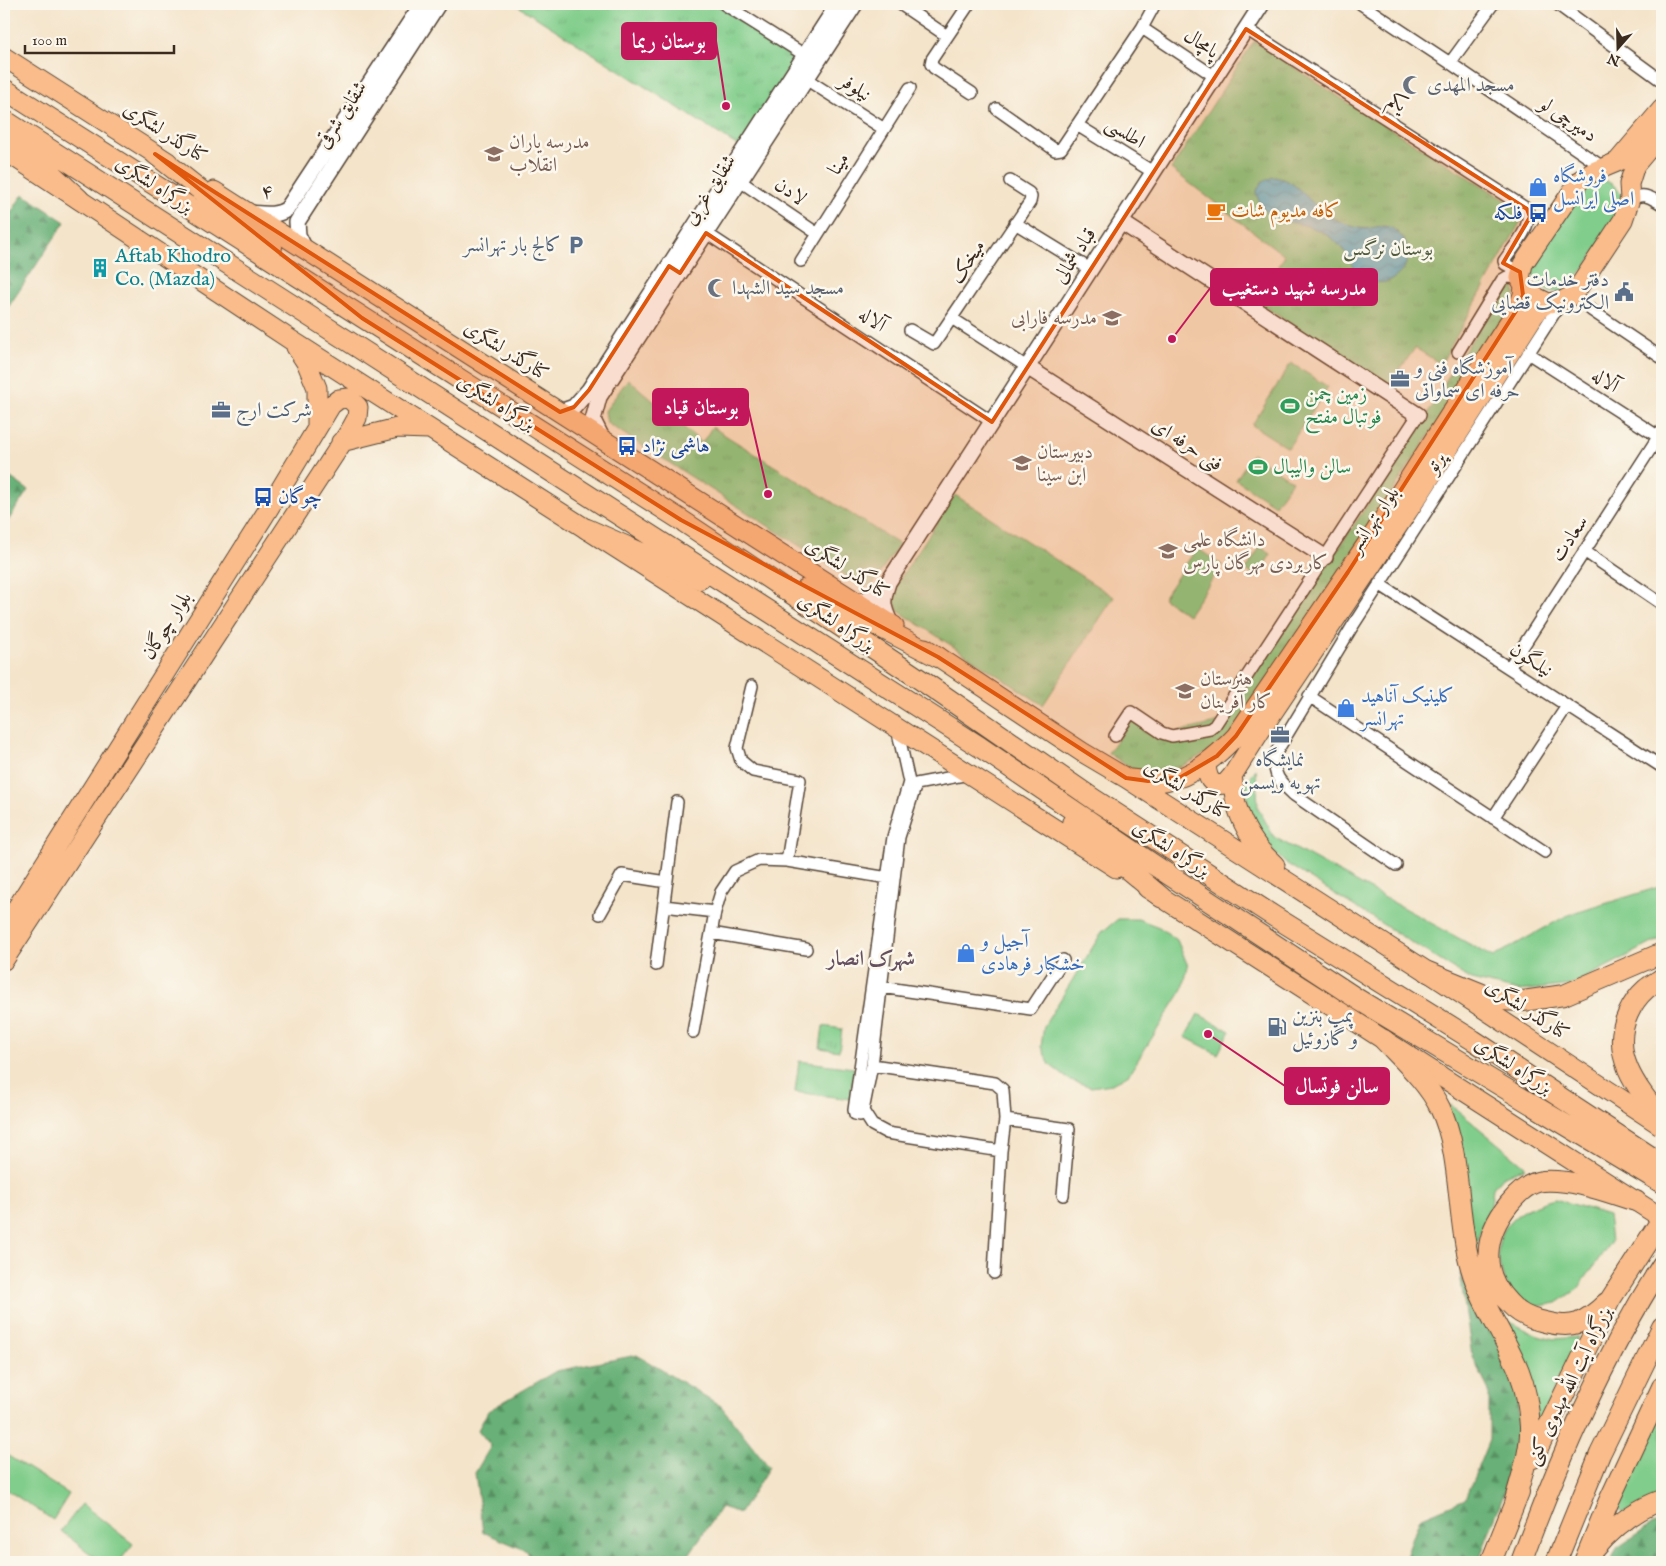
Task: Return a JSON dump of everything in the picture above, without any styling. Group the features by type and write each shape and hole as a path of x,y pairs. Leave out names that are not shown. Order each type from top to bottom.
{"highway":[{"name":"بزرگراه لشگری","path":"4,89 681,520 873,648 1095,800 1473,1040 1662,1164"},
{"name":"بزرگراه لشگری","path":"4,120 980,747 1151,863 1359,1000 1662,1183"},
{"path":"4,130 79,199"},
{"path":"155,154 362,318"},
{"path":"681,520 831,602 938,657"},
{"path":"587,530 756,604"},
{"path":"980,747 1042,801 1078,828 1161,897"},
{"path":"1428,972 1497,1000 1523,1001 1564,994 1662,953"},
{"path":"1662,978 1645,990 1632,1005 1623,1025 1622,1042 1626,1065 1634,1080 1662,1119"},
{"path":"1384,1040 1421,1081 1440,1108 1451,1142 1466,1248 1471,1269 1519,1370 1527,1397 1530,1428 1528,1452 1514,1504"},
{"path":"1610,1300 1593,1315 1577,1323 1564,1325 1531,1319 1518,1312 1500,1295 1494,1284 1488,1263 1490,1240 1500,1216 1519,1192 1541,1181 1565,1182 1589,1187 1652,1212"},
{"name":"بزرگراه آیت الله مهدوی کنی","path":"1491,1562 1539,1444 1652,1212"},
{"name":"بزرگراه آیت الله مهدوی کنی","path":"1521,1562 1569,1440 1636,1307 1662,1265"},
{"path":"1556,1562 1600,1454 1662,1327"},
{"path":"1539,1444 1590,1375 1609,1358"},
{"path":"1579,1562 1662,1387"},
{"path":"1579,1562 1591,1476"},
{"path":"1579,1562 1620,1522 1637,1511 1662,1500"}],"main road":[{"path":"4,42 8,51 67,97"},
{"name":"کنارگذر لشگری","path":"4,57 856,601 1082,752 1300,889 1662,1126"},
{"path":"1604,168 1613,165 1623,157 1662,109"},
{"path":"1629,192 1635,165 1662,133"},
{"path":"4,150 429,429 1652,1212"},
{"path":"1604,168 1618,174 1629,192"},
{"name":"بلوار تهرانسر","path":"1126,778 1166,781 1181,776 1206,764 1217,756 1236,736 1375,532 1518,308 1523,296 1521,279 1529,253 1576,184 1586,176 1604,168"},
{"name":"بلوار تهرانسر","path":"1232,776 1428,482 1532,317 1540,308 1571,296 1590,271 1623,220 1629,192"},
{"path":"1521,279 1534,296 1555,302"},
{"path":"291,340 307,364 316,388 317,428"},
{"name":"بلوار چوگان","path":"4,928 266,512 331,405 339,400 349,398 358,407 357,418 341,442"},
{"path":"4,960 341,442 397,428 429,429"},
{"path":"1206,764 1210,782 1215,785 1225,784 1232,776"},
{"path":"1232,776 1237,808 1250,836 1262,853 1300,889"},
{"path":"1608,976 1662,943"}],"street":[{"name":"شقایق شرقی","path":"287,209 422,4"},
{"name":"شقایق شرقی","path":"307,251 298,235 297,222 438,4"},
{"path":"724,4 811,59"},
{"name":"شقایق غربی","path":"674,270 706,233 806,79 811,59 838,4"},
{"name":"شقایق غربی","path":"594,394 811,59 855,4"},
{"path":"900,4 947,36"},
{"path":"969,4 931,64 934,68 972,93"},
{"path":"997,110 1055,150 1061,149 1142,28 1155,4"},
{"name":"قباد شمالی","path":"889,581 1262,4"},
{"name":"دمیرچی لو","path":"1361,4 1604,168"},
{"path":"1450,63 1493,4"},
{"path":"1557,4 1662,80"},
{"name":"پامچال","path":"1142,28 1214,76"},
{"name":"یکم","path":"1246,29 1527,209 1530,216 1527,227 1504,261 1521,279"},
{"name":"نیلوفر","path":"806,79 884,129"},
{"name":"مینا","path":"801,261 910,88"},
{"name":"اطلسی","path":"1077,125 1153,172"},
{"name":"لادن","path":"740,180 818,234"},
{"name":"میخک","path":"910,330 934,344 953,319 1030,202 1031,197 1029,193 1010,181"},
{"path":"1629,192 1646,196 1662,204"},
{"name":"۴","path":"248,213 271,215 280,214 287,209"},
{"path":"1115,736 1131,712 1162,733 1172,736 1210,730 1216,725 1418,415 1121,222"},
{"path":"1015,223 1090,269"},
{"name":"آلاله","path":"706,233 992,422"},
{"path":"1458,352 1502,280 1507,277 1521,279"},
{"name":"پرتو","path":"1396,865 1294,795 1279,782 1275,774 1274,756 1352,627 1528,353 1555,302"},
{"path":"1591,310 1662,358"},
{"path":"953,319 1028,367"},
{"name":"آلاله","path":"1528,353 1661,435"},
{"name":"فنی حرفه ای","path":"1028,367 1325,557"},
{"path":"560,412 574,407 594,394"},
{"path":"594,394 593,420 603,441"},
{"name":"سعادت","path":"1509,668 1661,435"},
{"path":"1584,552 1662,604"},
{"path":"856,601 872,598 889,581"},
{"path":"889,581 883,598 883,604 891,624"},
{"name":"نیلگون","path":"1380,584 1662,767"},
{"path":"1320,644 1352,627"},
{"path":"752,686 737,748 741,761 753,771 800,780 787,861"},
{"path":"1309,696 1545,852"},
{"path":"1493,818 1567,706"},
{"path":"876,987 872,1065 863,1111 857,1116 854,1110 876,987 890,878 893,836 910,782 897,728"},
{"path":"890,878 899,837 916,784 969,774"},
{"path":"656,965 677,802"},
{"path":"694,1032 715,912 721,892 735,871 759,860 787,861 890,878"},
{"path":"600,914 622,875 667,882"},
{"path":"664,906 715,912"},
{"path":"711,933 806,949"},
{"path":"876,987 1031,1009 1063,960"},
{"path":"872,1065 995,1083 1003,1090 1005,1120 1001,1150 994,1273"},
{"path":"863,1111 872,1125 887,1133 1001,1150"},
{"path":"1005,1120 1069,1129 1063,1195"}],"highlighted area":[{"path":"1246,29 1527,209 1530,217 1503,263 1520,272 1523,295 1518,308 1348,572 1236,736 1217,756 1181,777 1148,781 1126,778 938,657 681,520 362,318 155,154 560,412 574,407 589,390 669,266 680,273 706,233 992,422"}],"green space":[{"path":"515,4 715,4 805,62 746,151"},
{"name":"بوستان نرگس","path":"1254,41 1350,104 1522,210 1525,214 1441,364 1415,348 1388,387 1254,300 1285,256 1171,169"},
{"path":"1600,179 1617,188 1623,206 1586,266 1565,290 1550,291 1538,284 1534,278 1534,261 1582,188 1592,180"},
{"path":"23,194 65,222 7,309 4,307 4,223"},
{"path":"1512,282 1514,283 1516,303 1228,742 1182,766 1143,774 1108,753 1135,716 1162,736 1224,721 1444,389 1445,382 1494,305"},
{"name":"زمین چمن فوتبال مفتح","path":"1291,363 1328,387 1288,448 1252,425"},
{"path":"628,379 702,443 712,427 899,544 872,586 864,587 607,423 605,411"},
{"name":"سالن والیبال","path":"1252,454 1292,481 1275,505 1236,480"},
{"path":"4,473 28,490 4,527"},
{"path":"955,495 1114,597 1043,705 897,610 892,591"},
{"path":"1260,547 1271,554 1257,577 1246,570"},
{"path":"1197,548 1222,565 1188,615 1163,598"},
{"path":"1256,769 1258,808 1274,837 1493,957 1566,916 1662,886 1662,938 1571,985 1519,991 1471,980 1284,862 1256,834 1244,787"},
{"path":"1118,919 1138,919 1159,927 1177,940 1188,966 1183,989 1129,1074 1112,1084 1091,1087 1068,1079 1050,1065 1041,1047 1044,1026 1102,932"},
{"path":"1198,1014 1230,1031 1218,1054 1185,1037"},
{"path":"823,1026 842,1029 839,1051 820,1048"},
{"path":"799,1061 854,1068 850,1099 795,1092"},
{"path":"1451,1105 1526,1167 1502,1177 1493,1188 1490,1213 1479,1234 1475,1256 1448,1112"},
{"path":"1555,1199 1608,1215 1611,1241 1578,1289 1557,1303 1533,1307 1513,1294 1503,1278 1498,1253 1500,1241 1504,1230 1520,1213"},
{"path":"1460,1273 1506,1358 1518,1403 1519,1440 1514,1468 1478,1562 1404,1562 1420,1518 1465,1499 1489,1440 1489,1391 1472,1356"},
{"path":"1492,1304 1510,1322 1537,1335 1555,1339 1578,1337 1535,1431"},
{"path":"637,1355 721,1406 769,1467 740,1513 721,1507 684,1562 532,1562 527,1551 483,1532 475,1473 491,1446 478,1430 488,1411 556,1371"},
{"path":"1662,1409 1662,1495 1623,1513 1615,1508"},
{"path":"5,1454 69,1494 53,1520 4,1488"},
{"path":"82,1504 133,1544 119,1562 101,1562 61,1531"},
{"path":"1662,1521 1662,1562 1611,1562 1617,1548 1653,1524"}],"water":[{"path":"1273,177 1288,181 1322,211 1340,221 1359,228 1386,226 1396,231 1407,245 1408,255 1406,264 1401,272 1385,282 1366,279 1357,272 1342,248 1330,237 1312,228 1282,220 1266,211 1260,203 1256,192 1262,182"}],"place":[{"name":"مسجد المهدی","path":"1412,85"},
{"name":"بوستان ریما","path":"726,106"},
{"name":"مدرسه یاران انقلاب","path":"494,154"},
{"name":"فروشگاه اصلی ایرانسل","path":"1538,187"},
{"name":"کافه مدیوم شات","path":"1216,211"},
{"name":"فلکه","path":"1538,213"},
{"name":"کالج بار تهرانسر","path":"576,245"},
{"name":"Aftab Khodro Co. (Mazda)","path":"100,268"},
{"name":"مسجد سید الشهدا","path":"717,288"},
{"name":"دفتر خدمات الکترونیک قضایی","path":"1624,292"},
{"name":"مدرسه فارابی","path":"1112,318"},
{"name":"مدرسه شهید دستغیب","path":"1172,339"},
{"name":"آموزشگاه فنی و حرفه ای سماواتی","path":"1400,379"},
{"name":"زمین چمن فوتبال مفتح","path":"1290,406"},
{"name":"شرکت ارج","path":"221,410"},
{"name":"هاشمی نژاد","path":"627,446"},
{"name":"دبیرستان ابن سینا","path":"1022,463"},
{"name":"سالن والیبال","path":"1258,467"},
{"name":"بوستان قباد","path":"768,494"},
{"name":"چوگان","path":"263,497"},
{"name":"دانشگاه علمی کاربردی مهرگان پارس","path":"1168,551"},
{"name":"هنرستان کار آفرینان","path":"1185,691"},
{"name":"کلینیک آناهید تهرانسر","path":"1346,708"},
{"name":"نمایشگاه تهویه ویسمن","path":"1280,735"},
{"name":"آجیل و خشکبار فرهادی","path":"966,953"},
{"name":"پمپ بنزین و گازوئیل","path":"1277,1027"},
{"name":"سالن فوتسال","path":"1208,1034"}],"district":[{"name":"شهرک انصار","path":"871,959"}]}
